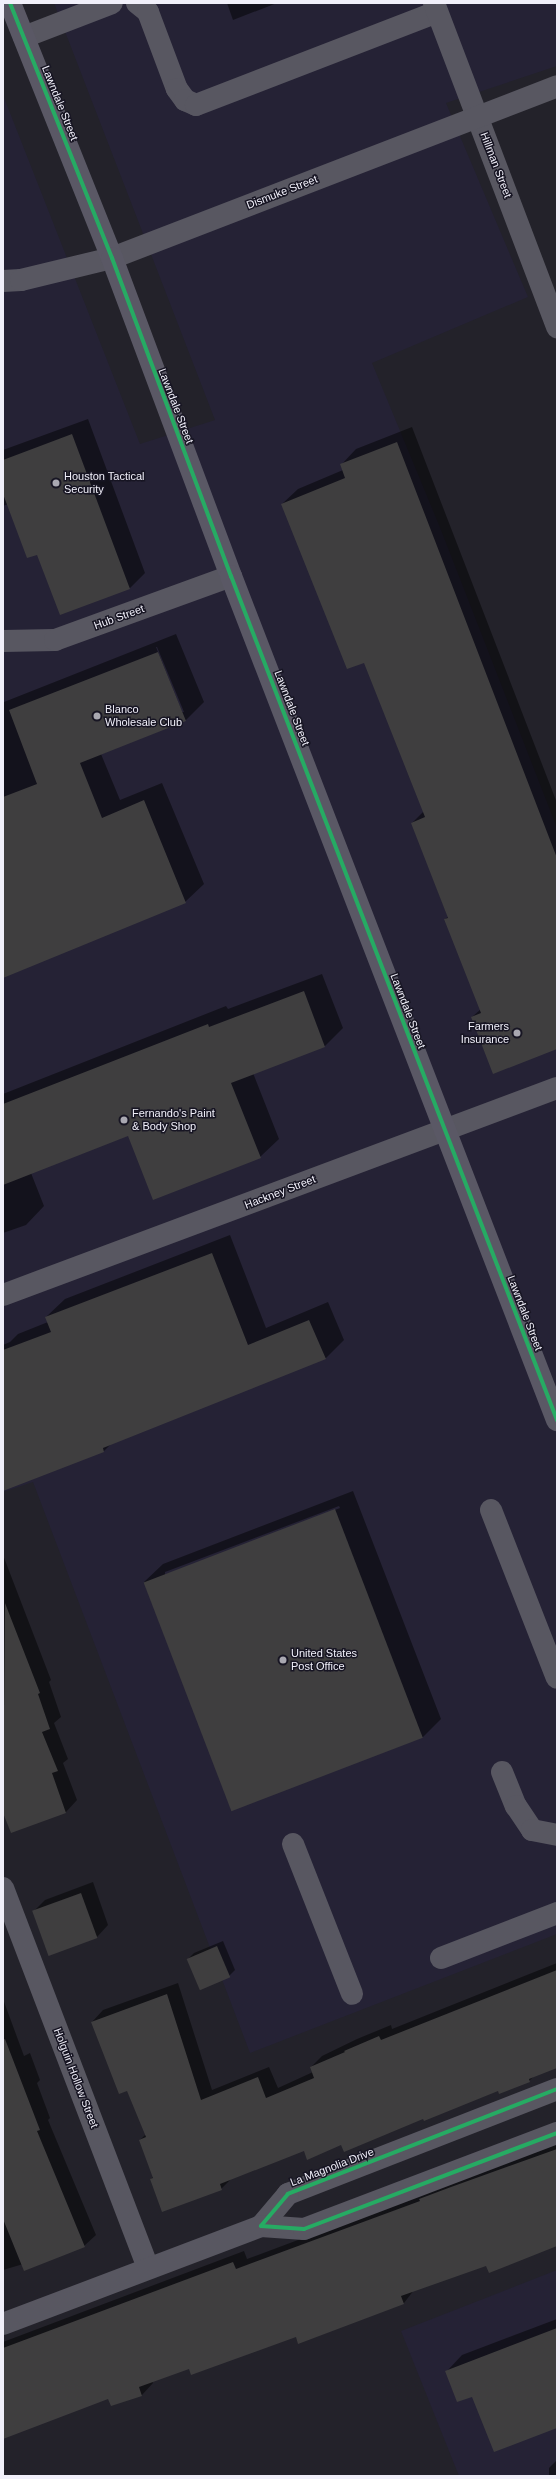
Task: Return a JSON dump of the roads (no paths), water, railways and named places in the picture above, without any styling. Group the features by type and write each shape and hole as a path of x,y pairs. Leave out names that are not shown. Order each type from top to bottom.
{"main road":[{"name":"Lawndale Street","path":"10,3 112,258 231,576 445,1130 553,1397 557,1420"}],"street":[{"path":"24,37 112,3"},
{"path":"137,3 148,12 177,88 186,100 196,105 435,8"},
{"name":"Hillman Street","path":"435,8 557,326"},
{"name":"Dismuke Street","path":"3,281 21,280 112,258 557,86"},
{"name":"Hub Street","path":"3,641 55,640 231,576"},
{"name":"Hackney Street","path":"3,1295 557,1088"},
{"path":"491,1510 557,1678"},
{"path":"502,1772 516,1806 532,1830 557,1835"},
{"path":"293,1844 352,1994"},
{"name":"Holguin Hollow Street","path":"3,1888 148,2268"},
{"path":"441,1958 557,1912"},
{"name":"La Magnolia Drive","path":"261,2226 288,2194 557,2089"},
{"name":"La Magnolia Drive","path":"3,2324 261,2226 304,2230 557,2133"}],"place":[{"name":"Houston Tactical Security","path":"56,483"},
{"name":"Blanco Wholesale Club","path":"97,716"},
{"name":"Farmers Insurance","path":"517,1033"},
{"name":"Fernando's Paint & Body Shop","path":"124,1120"},
{"name":"United States Post Office","path":"283,1660"}]}
